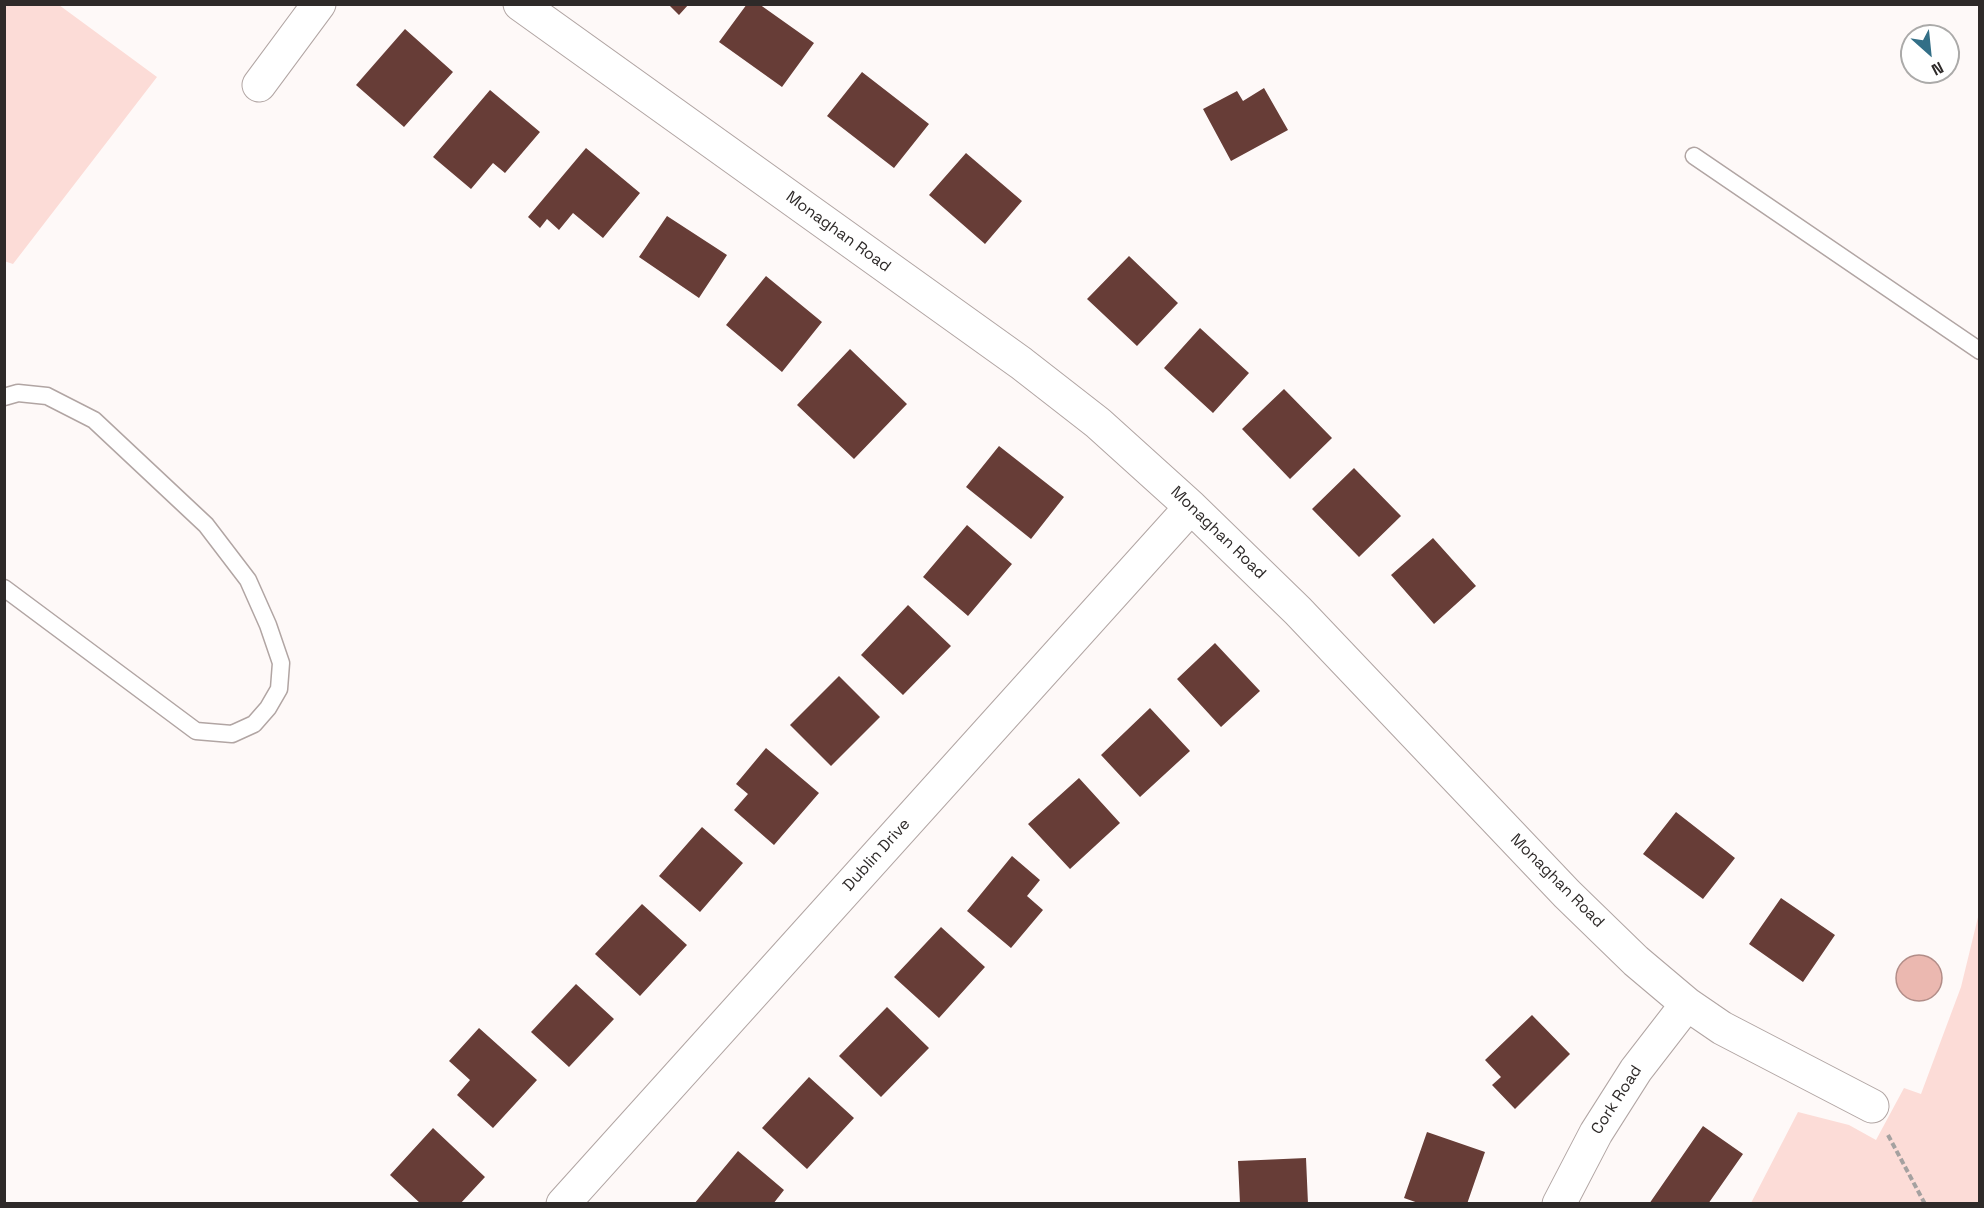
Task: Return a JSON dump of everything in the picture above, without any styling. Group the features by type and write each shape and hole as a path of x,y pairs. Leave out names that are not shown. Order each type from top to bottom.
{"street":[{"path":"259,85 319,4"},
{"name":"Monaghan Road","path":"520,4 1021,363 1098,423 1191,507 1298,611 1567,894 1636,961 1687,1004 1722,1028 1872,1106"},
{"name":"Dublin Drive","path":"563,1203 1191,507"},
{"name":"Cork Road","path":"1559,1203 1607,1115 1636,1070 1687,1004"}],"lane":[{"path":"1694,156 1980,351"},
{"path":"4,397 18,393 47,396 94,420 206,525 248,580 268,625 281,663 279,689 268,708 254,724 232,734 196,731 4,588"}],"path":[{"path":"1872,1106 1925,1203"}],"shaded area":[{"path":"4,5 59,5 157,77 13,264 4,261"},
{"path":"1979,913 1979,1203 1751,1203 1798,1112 1849,1125 1876,1140 1904,1088 1921,1094 1961,987"},
{"path":"1919,955 1935,962 1942,978 1935,994 1919,1001 1903,994 1896,978 1903,962"}],"building":[{"path":"668,4 689,4 679,15"},
{"path":"747,4 759,4 814,43 782,87 719,42"},
{"path":"405,29 453,72 404,127 356,85"},
{"path":"862,72 929,124 894,168 827,116"},
{"path":"1264,88 1288,130 1231,161 1203,109 1237,91 1243,101"},
{"path":"490,90 540,132 505,173 493,163 471,189 433,157"},
{"path":"586,148 640,193 603,238 573,213 559,230 547,219 540,228 528,217"},
{"path":"966,153 1022,201 985,244 929,195"},
{"path":"667,216 727,255 699,298 639,257"},
{"path":"1129,256 1178,303 1137,346 1087,299"},
{"path":"766,276 822,322 782,372 726,325"},
{"path":"1200,328 1249,373 1213,413 1164,368"},
{"path":"850,349 907,404 854,459 797,405"},
{"path":"1284,389 1332,438 1290,479 1242,429"},
{"path":"999,446 1064,497 1031,539 966,487"},
{"path":"1354,468 1401,516 1359,557 1312,509"},
{"path":"967,525 1012,564 968,616 923,577"},
{"path":"1433,538 1476,586 1434,624 1391,575"},
{"path":"908,605 951,646 903,695 861,655"},
{"path":"1215,643 1260,691 1221,727 1177,679"},
{"path":"839,676 880,717 831,766 790,725"},
{"path":"1150,708 1190,751 1140,797 1101,755"},
{"path":"766,748 819,793 774,845 734,810 748,794 736,784"},
{"path":"1079,778 1120,823 1070,869 1028,824"},
{"path":"1676,812 1735,858 1703,899 1643,854"},
{"path":"702,827 743,863 700,912 659,876"},
{"path":"1012,856 1040,880 1027,896 1043,910 1011,948 967,911"},
{"path":"1781,898 1835,935 1803,982 1749,944"},
{"path":"642,904 687,945 640,996 595,954"},
{"path":"941,927 985,967 939,1018 894,977"},
{"path":"576,984 614,1019 569,1067 531,1032"},
{"path":"887,1007 929,1048 881,1097 839,1056"},
{"path":"1532,1015 1570,1054 1515,1109 1492,1085 1501,1077 1485,1060"},
{"path":"479,1028 537,1080 493,1128 457,1095 470,1080 449,1061"},
{"path":"809,1077 854,1118 807,1169 762,1128"},
{"path":"1703,1126 1743,1154 1708,1204 1649,1204"},
{"path":"433,1128 485,1177 460,1204 421,1204 390,1175"},
{"path":"1427,1132 1485,1152 1467,1204 1421,1204 1404,1198"},
{"path":"738,1151 784,1190 773,1204 694,1204"},
{"path":"1306,1158 1308,1204 1240,1204 1238,1161"}]}
